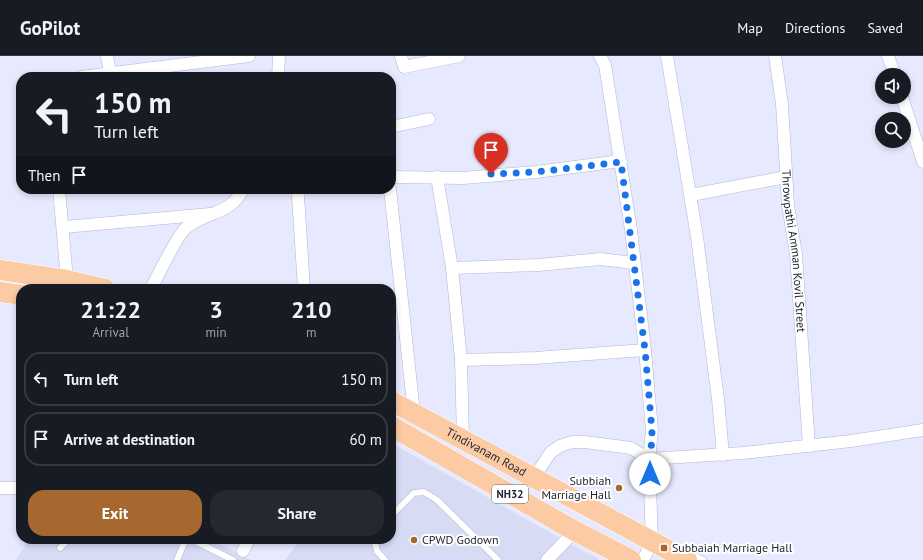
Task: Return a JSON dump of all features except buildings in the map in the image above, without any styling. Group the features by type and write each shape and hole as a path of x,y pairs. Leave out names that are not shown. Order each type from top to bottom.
{"highway":[{"path":"0,270 84,284"},
{"path":"0,292 16,294"},
{"name":"Tindivanam Road","path":"396,404 652,538 687,560"},
{"name":"NH32","path":"396,429 575,531 631,560"}],"street":[{"path":"107,56 110,72"},
{"path":"118,72 249,56"},
{"path":"278,72 280,56"},
{"path":"401,56 404,67 459,56"},
{"path":"600,56 605,65 610,107 621,162 645,350 652,431 650,459 652,538 643,560"},
{"path":"667,56 691,195 718,399 723,455"},
{"name":"Throwpathi Amman Kovil Street","path":"775,56 782,104 788,206 796,254 809,446"},
{"path":"888,56 892,68"},
{"path":"911,117 923,127"},
{"path":"396,126 429,119"},
{"path":"911,124 923,162"},
{"path":"396,177 462,178 491,174 536,172 621,162"},
{"path":"437,177 452,268 461,360 463,439"},
{"path":"691,195 786,177"},
{"path":"60,194 64,228 67,280"},
{"path":"154,284 185,228 210,214 228,208 239,194"},
{"path":"391,194 414,413"},
{"path":"298,196 304,284"},
{"path":"64,228 210,214"},
{"path":"452,268 539,265 600,259 634,263"},
{"path":"461,360 535,358 645,350"},
{"path":"534,477 551,452 560,446 572,442 631,448 650,459 723,455 809,446 923,430"},
{"path":"0,488 16,488"},
{"path":"547,560 575,531"},
{"path":"243,551 246,544"}],"lane":[{"path":"396,511 414,493 424,492 437,500 498,560"},
{"path":"652,538 703,560"},
{"path":"60,548 64,544"},
{"path":"177,560 184,544"},
{"path":"201,544 233,560"},
{"path":"375,544 376,551 385,560"}],"shaded area":[{"path":"396,446 600,560 285,560 297,544 396,544"},
{"path":"26,544 220,544 251,560 16,560"}],"place":[{"name":"Subbiah Marriage Hall","path":"619,488"},
{"name":"CPWD Godown","path":"414,540"},
{"name":"Subbaiah Marriage Hall","path":"664,548"}],"route":[{"path":"491,174 536,172 621,162 645,350 652,431 650,474"}]}
